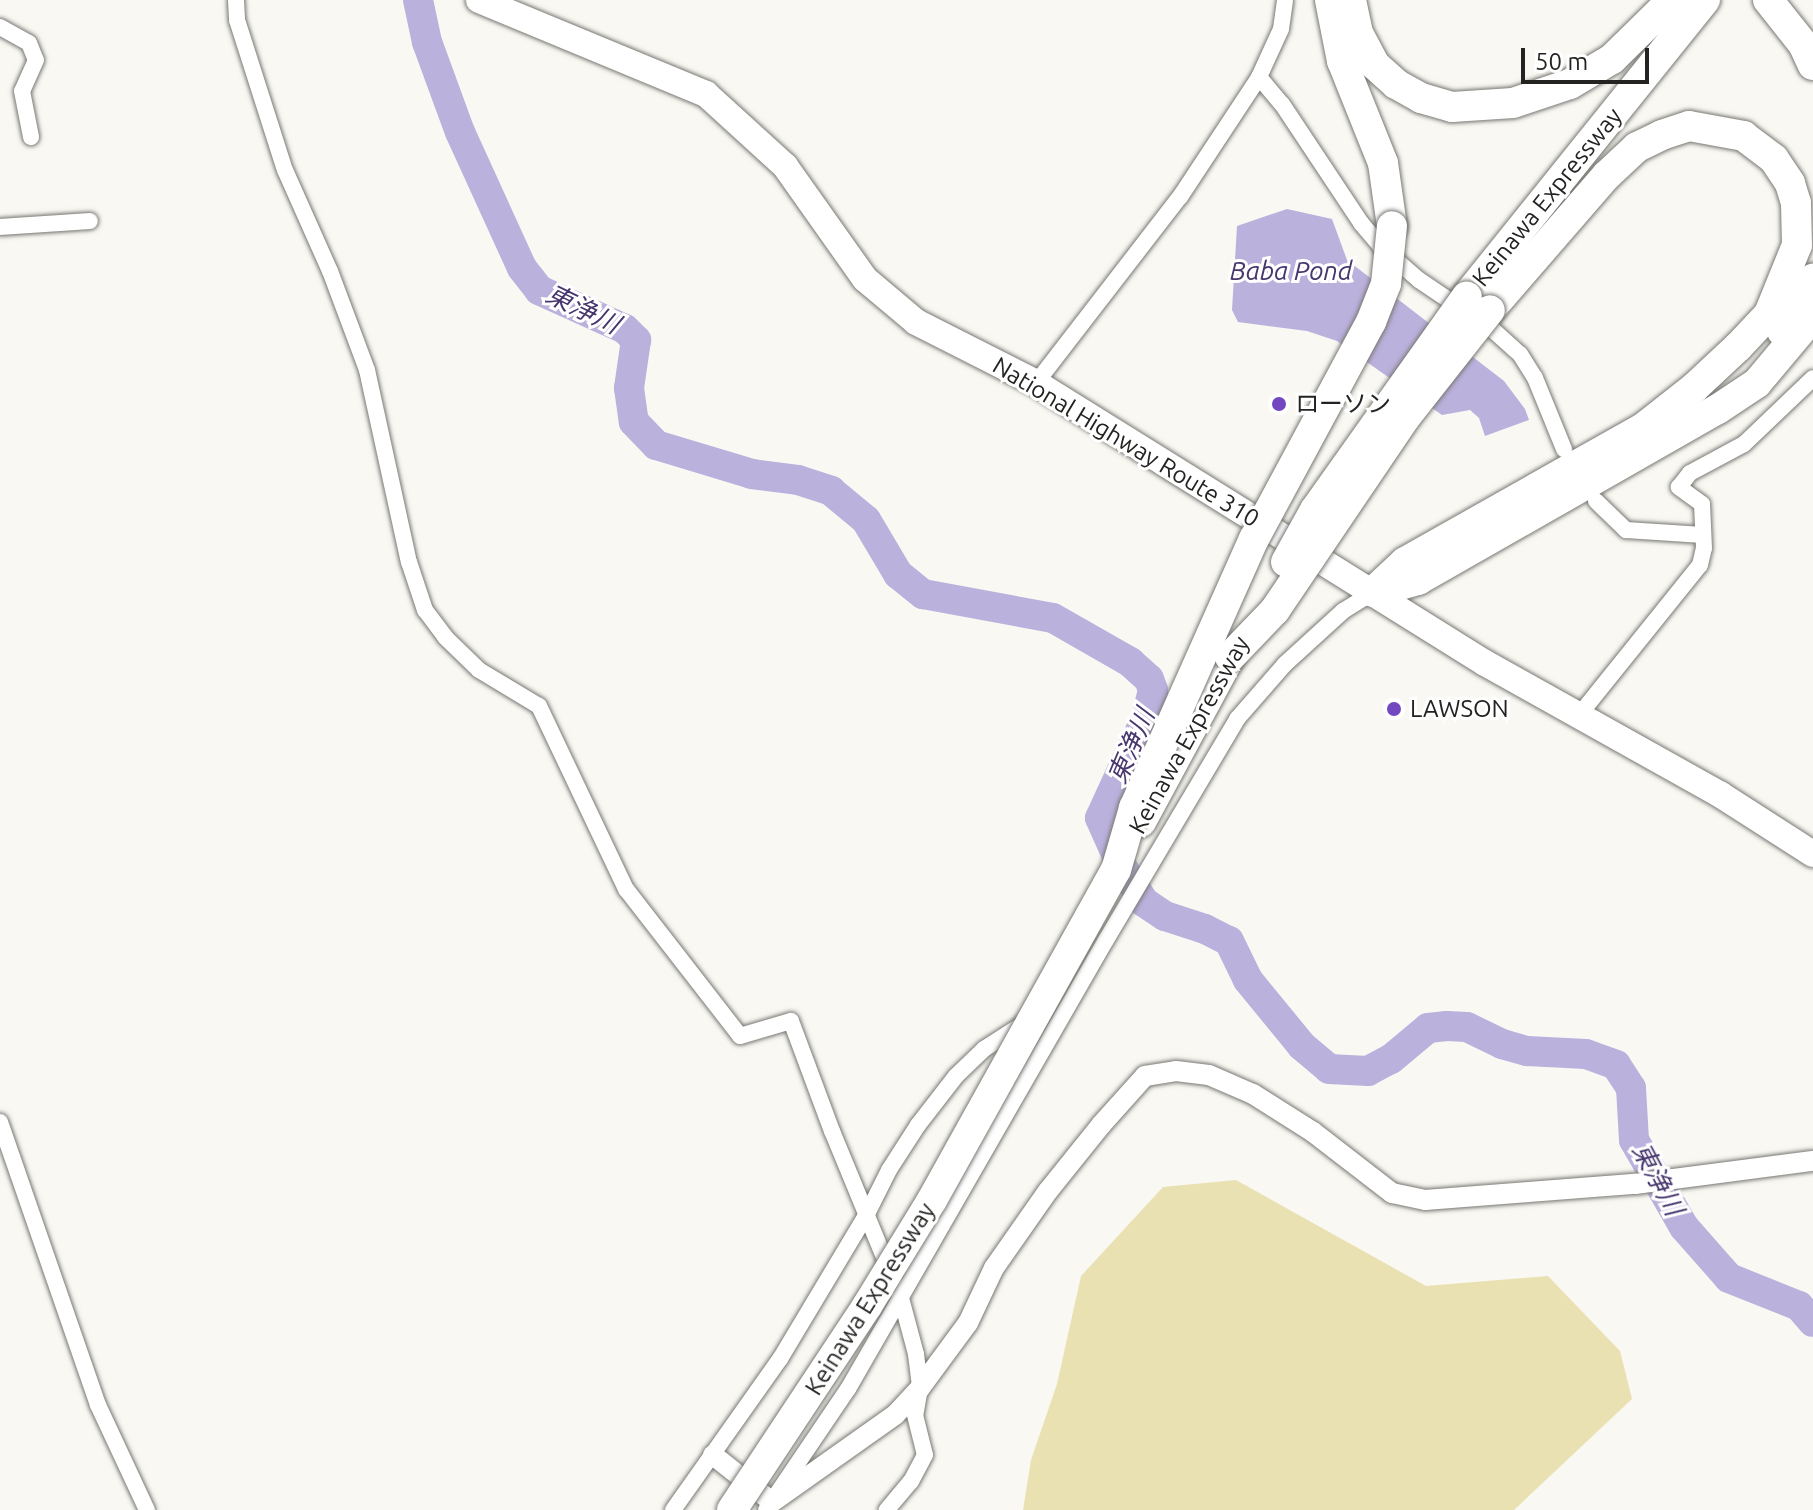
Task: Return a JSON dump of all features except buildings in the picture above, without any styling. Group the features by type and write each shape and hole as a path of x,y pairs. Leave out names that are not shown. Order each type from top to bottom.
{"highway":[{"name":"National Highway Route 310","path":"479,0 706,94 785,166 865,279 916,322 1036,383 1485,663 1721,795 1813,854"},
{"path":"1116,870 1134,808 1247,553 1371,322 1386,284 1392,226 1383,163 1342,61 1330,0"},
{"path":"1351,0 1358,33 1375,65 1396,84 1421,98 1452,107 1513,103 1570,84 1612,59 1672,0"},
{"name":"Keinawa Expressway","path":"732,1510 859,1318 932,1200 1116,870 1230,657 1275,610 1479,303 1705,0"},
{"path":"1768,0 1803,44 1813,65"},
{"path":"1790,0 1813,33"},
{"path":"1479,303 1637,147 1689,126 1718,129 1759,145 1790,183 1796,203 1797,245 1788,274 1769,314 1694,388 1643,428"},
{"path":"1373,592 1405,562 1694,402 1741,370 1787,326 1813,279"},
{"path":"1373,592 1418,580 1718,409 1757,383 1813,316"}],"street":[{"path":"236,0 237,20 285,170 330,271 367,370 409,562 425,610 445,637 479,670 539,706 626,889 740,1036 791,1021 832,1131 901,1298 920,1388 915,1415 925,1455 911,1481 887,1510"},
{"path":"1036,383 1180,197 1259,77 1281,29 1285,0"},
{"path":"0,27 29,43 36,60 22,91 31,137"},
{"path":"1259,77 1282,104 1361,223 1380,246 1410,274 1493,330 1520,354 1535,378 1564,449"},
{"path":"0,227 90,221"},
{"path":"1580,714 1700,565 1704,548 1702,504 1679,487 1690,473 1744,444 1813,378"},
{"path":"1596,501 1626,530 1703,535"},
{"path":"769,1506 848,1389 1237,719 1285,664 1343,611 1373,592"},
{"path":"673,1510 773,1370 868,1212 889,1170 956,1076 1012,1030 1039,1015 1068,1006"},
{"path":"769,1506 895,1415 920,1388 968,1323 994,1268 1048,1191 1145,1076 1176,1071 1209,1075 1253,1094 1313,1132 1392,1193 1425,1200 1635,1184 1813,1161"},
{"path":"0,1122 98,1405 147,1510"},
{"path":"713,1455 769,1506"}],"shaded area":[{"path":"1236,1180 1426,1286 1548,1276 1620,1351 1632,1399 1514,1510 1023,1510 1031,1460 1057,1384 1081,1276 1163,1187"}],"water":[{"name":"Baba Pond","path":"1287,209 1332,219 1347,260 1504,381 1525,409 1529,420 1485,436 1479,418 1470,410 1442,415 1337,341 1307,331 1238,322 1232,310 1237,226"}],"waterway":[{"name":"東浄川","path":"418,0 427,42 460,132 522,268 539,290 625,329 636,340 629,388 634,422 656,445 752,474 798,480 831,491 866,520 898,574 923,594 1053,618 1130,662 1149,679 1153,690 1146,718 1100,818 1121,865 1144,902 1165,916 1205,929 1229,941 1248,980 1302,1046 1329,1069 1368,1071 1391,1059 1428,1028 1447,1026 1467,1027 1502,1044 1527,1051 1586,1054 1616,1065 1631,1088 1634,1140 1684,1227 1729,1278 1799,1306 1813,1322"}],"place":[{"name":"ローソン","path":"1279,404"},
{"name":"LAWSON","path":"1394,709"}]}
